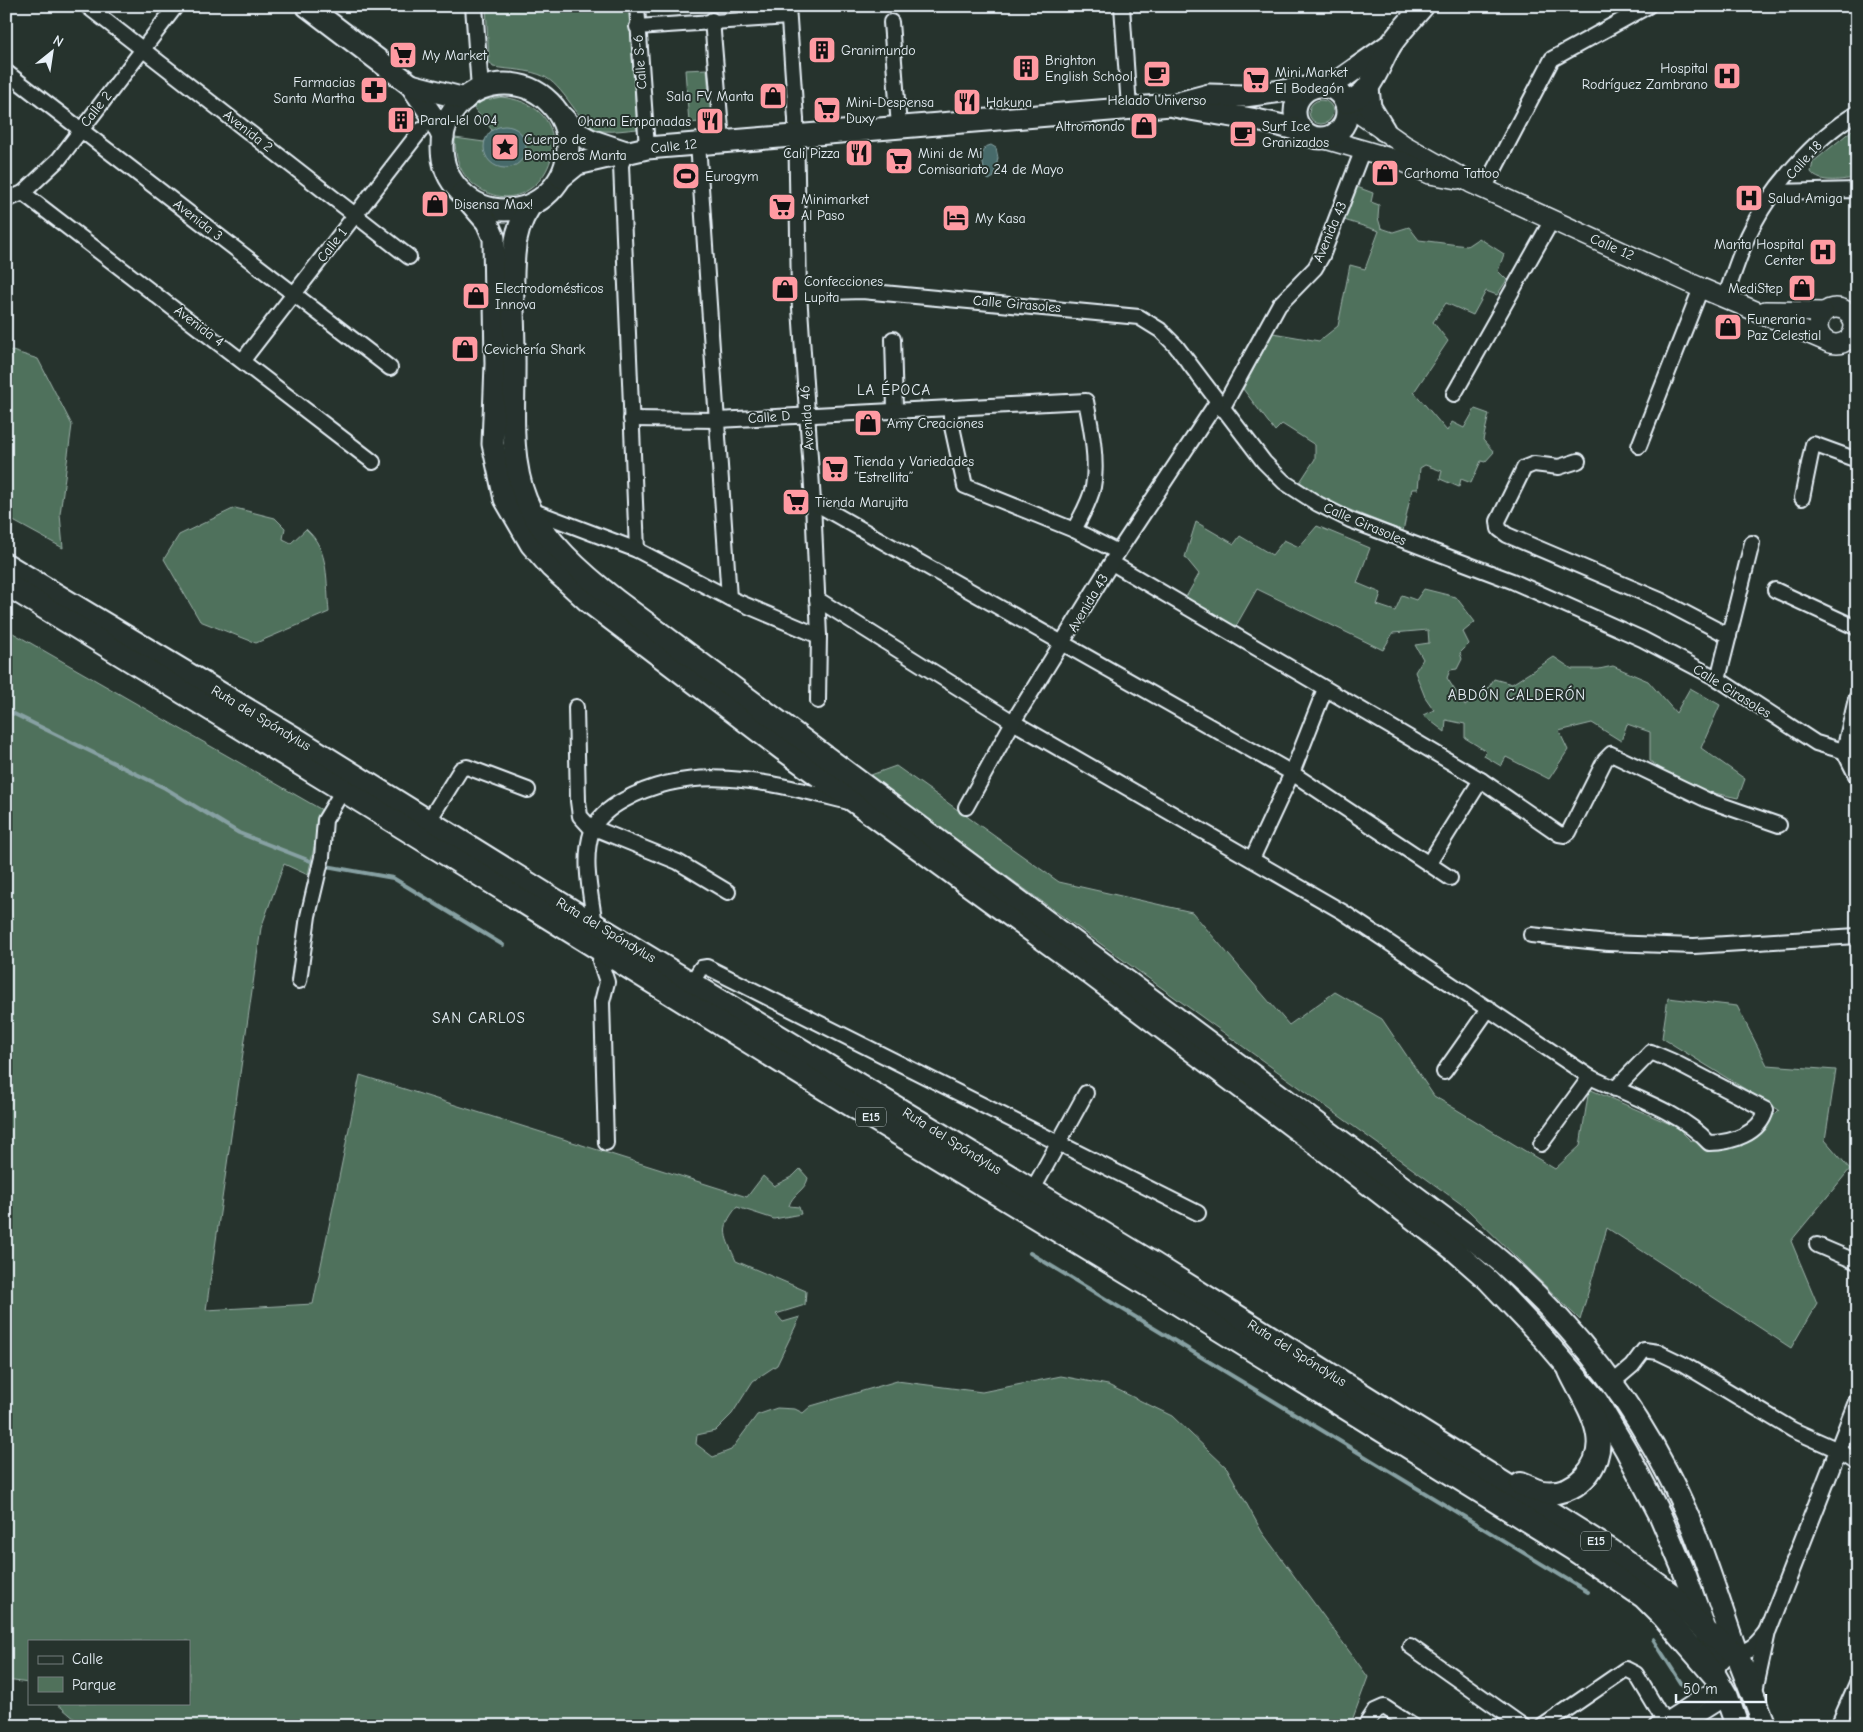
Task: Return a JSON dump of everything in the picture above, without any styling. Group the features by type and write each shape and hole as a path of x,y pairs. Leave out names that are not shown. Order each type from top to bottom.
{"highway":[{"name":"Ruta del Spóndylus","path":"6,565 291,736 595,925 692,982 1261,1330 1553,1513 1672,1595 1706,1632 1737,1654"},
{"name":"Ruta del Spóndylus","path":"6,584 1535,1524 1644,1598 1721,1686 1737,1726"},
{"path":"1473,1464 1541,1492 1562,1491 1580,1483 1596,1458 1598,1436 1596,1424 1570,1371"},
{"path":"1737,1654 1764,1726"}],"main road":[{"path":"307,6 411,84 433,117 443,137"},
{"path":"1320,87 1339,93 1346,103 1348,112 1344,127 1332,137 1325,139 1317,138 1304,132 1299,126 1295,111 1300,96 1360,67 1392,42 1423,6"},
{"path":"1346,103 1356,100 1368,88 1392,42"},
{"path":"411,84 472,94"},
{"path":"462,194 477,204 494,209 512,210 530,206 548,194 561,177 567,162 566,130 559,114 538,94 524,87 510,84 495,85 472,94 447,122 443,137 445,164 450,177 462,194 487,222 494,238 496,364 493,444 506,499 532,544 551,567 590,603 859,805 1085,970 1454,1250 1513,1306 1597,1402 1644,1482 1685,1574 1706,1632 1721,1686"},
{"name":"Calle 12","path":"1172,106 1209,95 1244,96 1320,87"},
{"path":"1368,88 1370,106 1384,130"},
{"name":"Calle 12","path":"1346,103 1384,130 1476,185 1701,288 1830,342 1857,348"},
{"name":"Calle 12","path":"561,177 577,164 647,148 1129,108 1172,106 1208,113 1242,116 1304,132"},
{"name":"Calle 12","path":"559,114 576,132 590,140 626,152"},
{"name":"Calle 12","path":"1325,139 1363,149 1430,174 1476,185"},
{"path":"530,206 522,218 514,256 518,477 531,510 563,554 590,580 1389,1176 1501,1262 1548,1307 1612,1383 1669,1474 1696,1536 1737,1654"},
{"path":"1833,308 1839,308 1849,313 1855,326 1844,342 1830,342 1822,338 1817,328 1823,312 1833,308"},
{"name":"Calle 12","path":"1756,310 1823,312"}],"street":[{"name":"Avenida 2","path":"87,6 409,256"},
{"name":"Calle 2","path":"6,200 22,193 59,158 176,6"},
{"path":"472,94 474,6"},
{"name":"Calle S-6","path":"636,6 647,148"},
{"path":"1122,6 1129,108"},
{"path":"1476,185 1552,59 1648,6"},
{"path":"638,26 788,12"},
{"name":"Avenida 46","path":"788,12 796,136 799,293 813,502 819,636 818,701"},
{"path":"712,20 722,141"},
{"path":"891,22 899,127"},
{"name":"Avenida 3","path":"6,72 390,368"},
{"name":"Calle 18","path":"1725,298 1748,235 1775,192 1814,146 1845,120 1857,113"},
{"name":"Calle 1","path":"243,360 421,130"},
{"path":"698,143 729,598"},
{"name":"Avenida 43","path":"966,807 1013,722 1063,645 1115,558 1219,406 1279,305 1315,268 1322,256 1363,149"},
{"path":"626,152 621,165 637,550"},
{"path":"1775,192 1857,190"},
{"name":"Avenida 4","path":"22,193 243,360 373,462"},
{"path":"1454,394 1552,220"},
{"path":"1639,446 1701,288"},
{"name":"Calle Girasoles","path":"799,293 862,291 1139,317 1160,330 1176,346 1219,406 1264,462 1284,482 1318,504 1350,520 1512,581 1642,639 1718,679 1795,732 1816,743 1851,753"},
{"path":"893,339 895,409"},
{"name":"Calle D","path":"632,419 718,420 895,409 1086,401 1092,429 1093,486 1087,505 1074,530"},
{"path":"951,408 951,422 966,486 1074,530 1115,558 1326,689 1481,780 1559,834 1565,835 1569,832 1605,760 1611,754 1707,800 1779,825"},
{"path":"1802,498 1813,444 1857,460"},
{"path":"1578,462 1559,467 1531,464 1524,468 1498,521 1499,529 1507,535 1660,600 1729,636"},
{"path":"813,502 1063,645 1292,772 1450,878"},
{"path":"531,510 637,550 729,598 819,636"},
{"path":"1718,679 1752,543"},
{"path":"1775,590 1857,628"},
{"path":"817,599 1013,722 1343,912 1590,1077 1615,1089 1666,1113 1699,1132 1709,1143 1727,1143 1749,1131 1764,1119 1766,1110 1651,1052 1615,1089"},
{"path":"1252,859 1292,772 1326,689"},
{"path":"1857,699 1851,753 1857,775"},
{"path":"576,707 580,816 593,829 619,837 678,862 728,892"},
{"path":"428,822 461,769 467,767 528,790"},
{"path":"595,925 589,877 588,846 593,829 607,810 627,798 641,792 690,779 739,778 779,785 859,805"},
{"path":"1429,863 1481,780"},
{"path":"299,981 308,916 322,857 325,820 343,790"},
{"path":"1531,935 1608,943 1694,946 1857,936"},
{"path":"601,949 600,961 607,982 602,1002 606,1143"},
{"path":"692,982 701,968 707,967 1198,1213"},
{"path":"1444,1072 1489,1008"},
{"path":"1541,1144 1590,1077"},
{"path":"1032,1191 1086,1093"},
{"path":"1817,1245 1857,1262"},
{"path":"1612,1383 1632,1366 1644,1350 1658,1352 1683,1364 1793,1430 1838,1450 1857,1462"},
{"path":"1753,1696 1767,1632 1857,1402"},
{"path":"1681,1726 1721,1686 1718,1662 1752,1648 1767,1632"},
{"path":"1410,1646 1523,1726"},
{"path":"1543,1726 1626,1669 1636,1674 1662,1724 1698,1707"},
{"path":"1838,1726 1852,1706 1857,1683"},
{"path":"1365,1726 1375,1711 1384,1707 1413,1726"}],"green space":[{"path":"486,6 629,6 637,129 603,131 595,129 587,124 561,91 545,77 526,71 493,67 489,61"},
{"path":"707,69 711,121 689,123 685,70"},
{"path":"501,97 530,106 547,122 553,142 550,163 539,181 522,193 501,196 477,187 466,177 457,160 455,138 484,142 492,130 473,107 485,100"},
{"path":"1321,100 1329,104 1333,112 1329,120 1321,124 1313,120 1309,112 1313,104"},
{"path":"1857,126 1857,178 1826,180 1815,176 1811,172 1813,162"},
{"path":"1357,187 1373,193 1371,202 1379,205 1378,218 1381,228 1393,232 1409,227 1419,240 1467,246 1479,238 1504,254 1498,271 1507,280 1497,295 1486,291 1473,315 1446,303 1433,322 1448,341 1414,392 1447,431 1452,422 1464,428 1475,409 1489,414 1483,440 1494,452 1485,462 1481,461 1471,483 1461,479 1459,487 1440,479 1442,471 1425,465 1420,468 1418,489 1412,489 1403,531 1330,502 1300,482 1315,459 1315,445 1282,424 1275,431 1243,389 1273,333 1319,341 1338,326 1350,265 1365,269 1379,231 1344,220"},
{"path":"6,349 38,359 72,425 60,514 63,548 6,517"},
{"path":"235,508 275,518 285,528 283,539 291,543 306,529 314,537 323,557 325,567 329,612 256,643 200,621 164,559 179,535"},
{"path":"1196,522 1234,544 1240,536 1272,555 1284,540 1299,547 1317,526 1370,548 1357,583 1381,593 1377,605 1395,611 1402,595 1416,600 1424,589 1456,597 1475,622 1463,632 1469,644 1460,653 1462,659 1457,669 1450,670 1447,678 1465,706 1487,690 1494,679 1512,684 1554,657 1572,669 1599,669 1613,666 1648,681 1676,713 1690,688 1720,705 1701,748 1745,779 1738,798 1686,787 1650,761 1650,732 1627,724 1621,741 1592,723 1559,731 1568,750 1549,779 1506,757 1501,766 1484,756 1486,751 1465,738 1465,724 1446,720 1445,732 1423,715 1434,710 1425,697 1415,672 1423,659 1415,645 1429,643 1428,630 1393,633 1383,650 1257,589 1232,633 1182,604 1199,574 1185,557"},
{"path":"6,629 322,810 308,875 284,864 261,928 206,1310 313,1304 360,1075 747,1197 763,1176 774,1186 793,1176 800,1169 808,1178 807,1182 793,1198 789,1206 799,1207 801,1214 774,1219 737,1207 727,1222 726,1234 736,1261 806,1291 805,1305 776,1314 783,1322 800,1317 777,1365 753,1381 732,1414 715,1431 697,1435 696,1444 713,1457 731,1450 757,1415 777,1408 795,1409 803,1413 811,1406 897,1381 982,1392 1061,1376 1108,1385 1172,1416 1227,1468 1262,1532 1368,1677 1350,1726 70,1726 76,1720 57,1704 190,1704 190,1640 28,1640 28,1683 6,1680"},
{"path":"896,766 1059,882 1192,912 1289,1025 1335,992 1382,1019 1434,1096 1555,1169 1580,1146 1589,1089 1677,1127 1690,1140 1715,1149 1742,1146 1779,1110 1662,1038 1668,998 1737,1006 1767,1065 1836,1070 1825,1140 1850,1169 1791,1241 1817,1303 1791,1348 1607,1228 1580,1320 1464,1206 868,776"}],"water":[{"path":"509,126 517,129 523,135 526,147 523,159 517,165 501,168 493,165 487,159 484,143 487,135 493,129"},
{"path":"991,145 996,148 998,158 994,177 989,180 985,177 982,156 985,147"}],"waterway":[{"path":"6,710 165,788 239,833 313,862"},
{"path":"326,866 393,878 503,945"},
{"path":"1030,1253 1588,1592"},
{"path":"1653,1639 1692,1700"},
{"path":"1701,1718 1705,1726"}],"place":[{"name":"Granimundo","path":"822,50"},
{"name":"My Market","path":"403,55"},
{"name":"Brighton English School","path":"1026,68"},
{"name":"Helado Universo","path":"1157,74"},
{"name":"Hospital Rodríguez Zambrano","path":"1727,76"},
{"name":"Mini Market El Bodegón","path":"1256,80"},
{"name":"Farmacias Santa Martha","path":"374,90"},
{"name":"Sala FV Manta","path":"773,96"},
{"name":"Hakuna","path":"967,102"},
{"name":"Mini-Despensa Duxy","path":"827,110"},
{"name":"Paral-lel 004","path":"401,120"},
{"name":"Ohana Empanadas","path":"710,121"},
{"name":"Altromondo","path":"1144,126"},
{"name":"Surf Ice Granizados","path":"1243,134"},
{"name":"Cuerpo de Bomberos Manta","path":"505,147"},
{"name":"Cali Pizza","path":"859,153"},
{"name":"Mini de Mi Comisariato 24 de Mayo","path":"899,161"},
{"name":"Carhoma Tattoo","path":"1385,173"},
{"name":"Eurogym","path":"686,176"},
{"name":"Salud Amiga","path":"1749,198"},
{"name":"Disensa Max!","path":"435,204"},
{"name":"Minimarket Al Paso","path":"782,207"},
{"name":"My Kasa","path":"956,218"},
{"name":"Manta Hospital Center","path":"1823,252"},
{"name":"MediStep","path":"1802,288"},
{"name":"Confecciones Lupita","path":"785,289"},
{"name":"Electrodomésticos Innova","path":"476,296"},
{"name":"Funeraria Paz Celestial","path":"1728,327"},
{"name":"Cevichería Shark","path":"465,349"},
{"name":"Amy Creaciones","path":"868,423"},
{"name":"Tienda y Variedades “Estrellita”","path":"835,469"},
{"name":"Tienda Marujita","path":"796,502"}],"district":[{"name":"LA ÉPOCA","path":"894,390"},
{"name":"ABDÓN CALDERÓN","path":"1517,695"},
{"name":"SAN CARLOS","path":"479,1018"}]}
